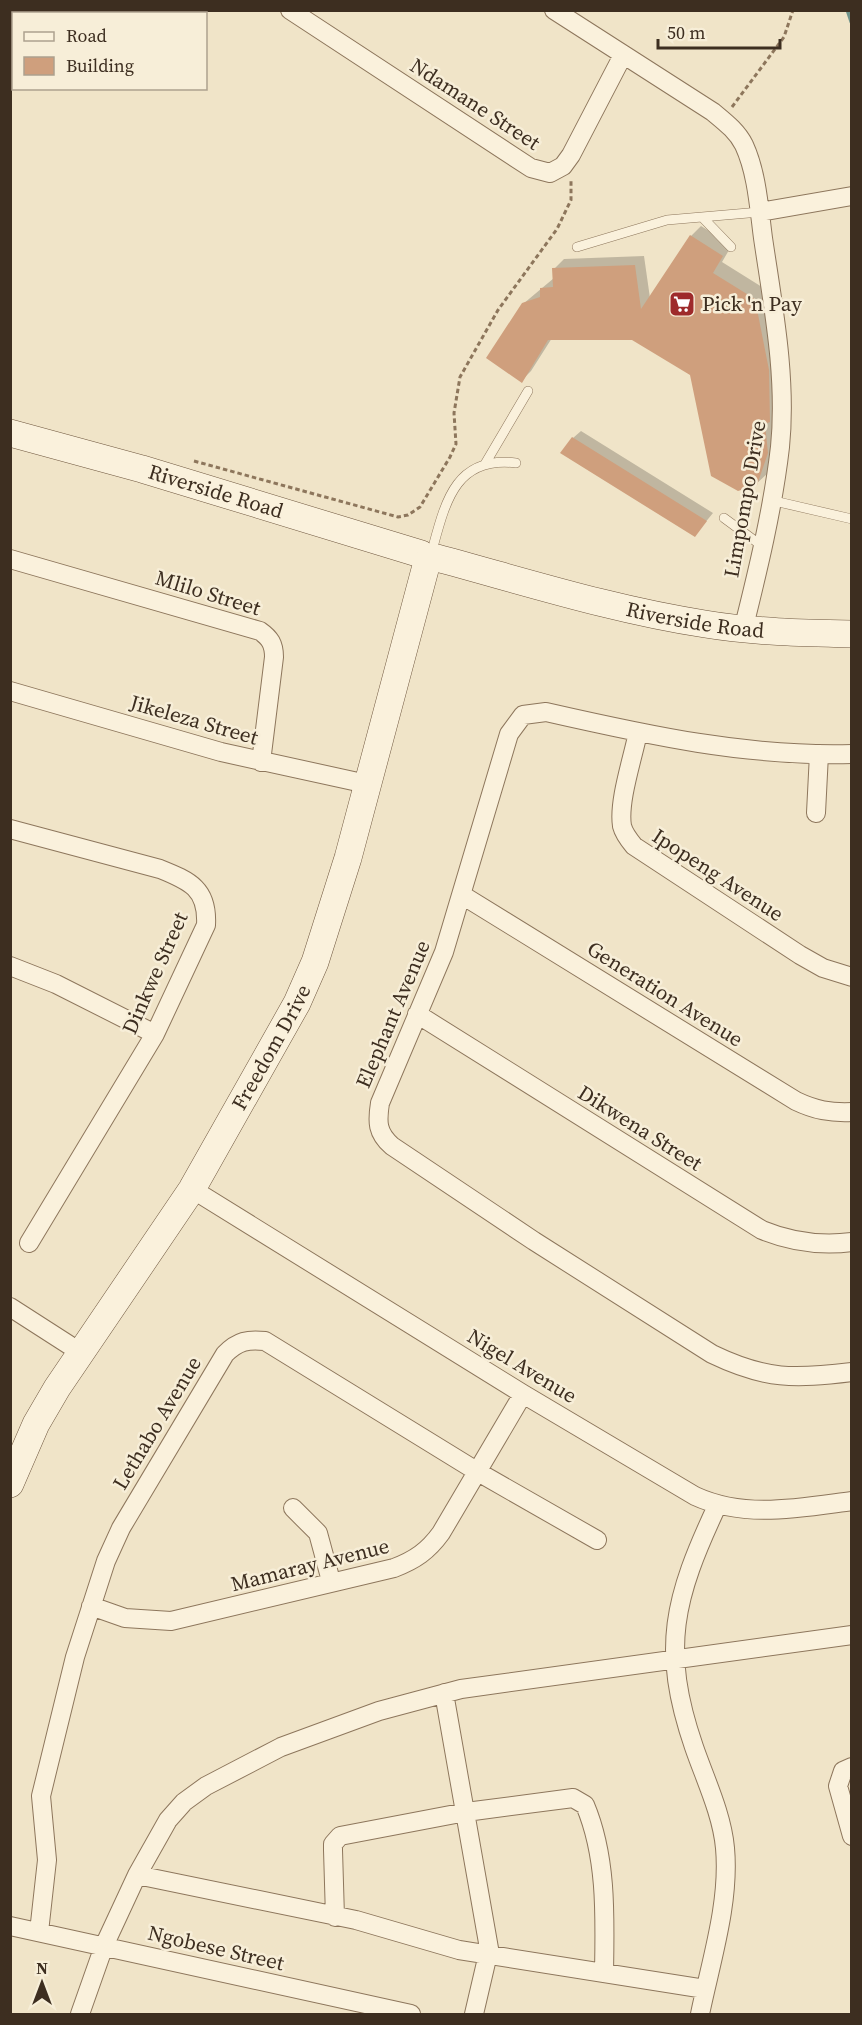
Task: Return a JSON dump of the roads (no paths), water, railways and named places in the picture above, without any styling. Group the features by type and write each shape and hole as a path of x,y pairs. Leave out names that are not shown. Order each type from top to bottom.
{"street":[{"name":"Ndamane Street","path":"290,10 531,168 550,173 556,171 571,155 622,55"},
{"name":"Limpompo Drive","path":"554,10 722,120 734,130 744,144 760,212 781,386 780,447 762,546 743,630"},
{"path":"760,212 852,196"},
{"name":"Riverside Road","path":"10,433 625,609 743,630 852,634"},
{"name":"Freedom Drive","path":"10,1484 36,1424 80,1353 192,1189 275,1047 306,982 348,858 430,555"},
{"name":"Mlilo Street","path":"10,559 260,631 268,637 274,645 274,657 261,762"},
{"name":"Jikeleza Street","path":"10,691 261,762 367,784"},
{"name":"Elephant Avenue","path":"852,754 738,750 546,712 524,715 509,734 444,952 380,1103 378,1117 382,1137 392,1146 534,1241 712,1354 743,1369 772,1376 802,1378 852,1372"},
{"name":"Ipopeng Avenue","path":"638,732 622,807 622,828 626,837 634,846 800,956 823,968 852,977"},
{"path":"816,813 819,754"},
{"name":"Dinkwe Street","path":"10,829 159,869 195,886 205,900 206,926 155,1034 29,1243"},
{"name":"Generation Avenue","path":"462,895 796,1101 813,1109 832,1113 852,1112"},
{"path":"10,966 56,984 155,1034"},
{"name":"Dikwena Street","path":"417,1014 762,1230 785,1239 805,1242 852,1242"},
{"name":"Nigel Avenue","path":"192,1189 524,1394 676,1485 717,1506 768,1510 852,1501"},
{"path":"12,1313 80,1353"},
{"name":"Lethabo Avenue","path":"39,1932 46,1860 41,1796 75,1657 91,1606 121,1528 225,1354 241,1342 252,1339 266,1341 478,1472 597,1540"},
{"name":"Mamaray Avenue","path":"91,1606 124,1618 171,1621 199,1617 332,1581 394,1568 414,1560 429,1549 524,1394"},
{"path":"700,2014 723,1902 726,1872 725,1846 720,1821 681,1705 674,1661 678,1609 684,1581 717,1506"},
{"path":"293,1508 318,1533 332,1581"},
{"path":"80,2014 105,1946 136,1875 168,1820 184,1802 206,1786 281,1747 379,1711 444,1693 852,1635"},
{"path":"444,1693 489,1954 474,2014"},
{"path":"852,1767 843,1771 838,1786 852,1836"},
{"path":"335,1917 333,1850 336,1839 347,1834 466,1812 573,1798 585,1805 597,1844 605,1914 604,1973"},
{"path":"136,1875 374,1925 436,1946 705,1989"},
{"name":"Ngobese Street","path":"10,1926 411,2014"}],"lane":[{"path":"577,247 648,225 760,212"},
{"path":"703,218 731,247"},
{"path":"485,464 528,392"},
{"path":"430,555 445,507 457,485 472,469 485,464 498,461 516,463"},
{"path":"770,500 852,519"},
{"path":"724,518 762,546"}],"waterway":[{"path":"848,10 852,22"}],"place":[{"name":"Pick 'n Pay","path":"682,304"}]}
